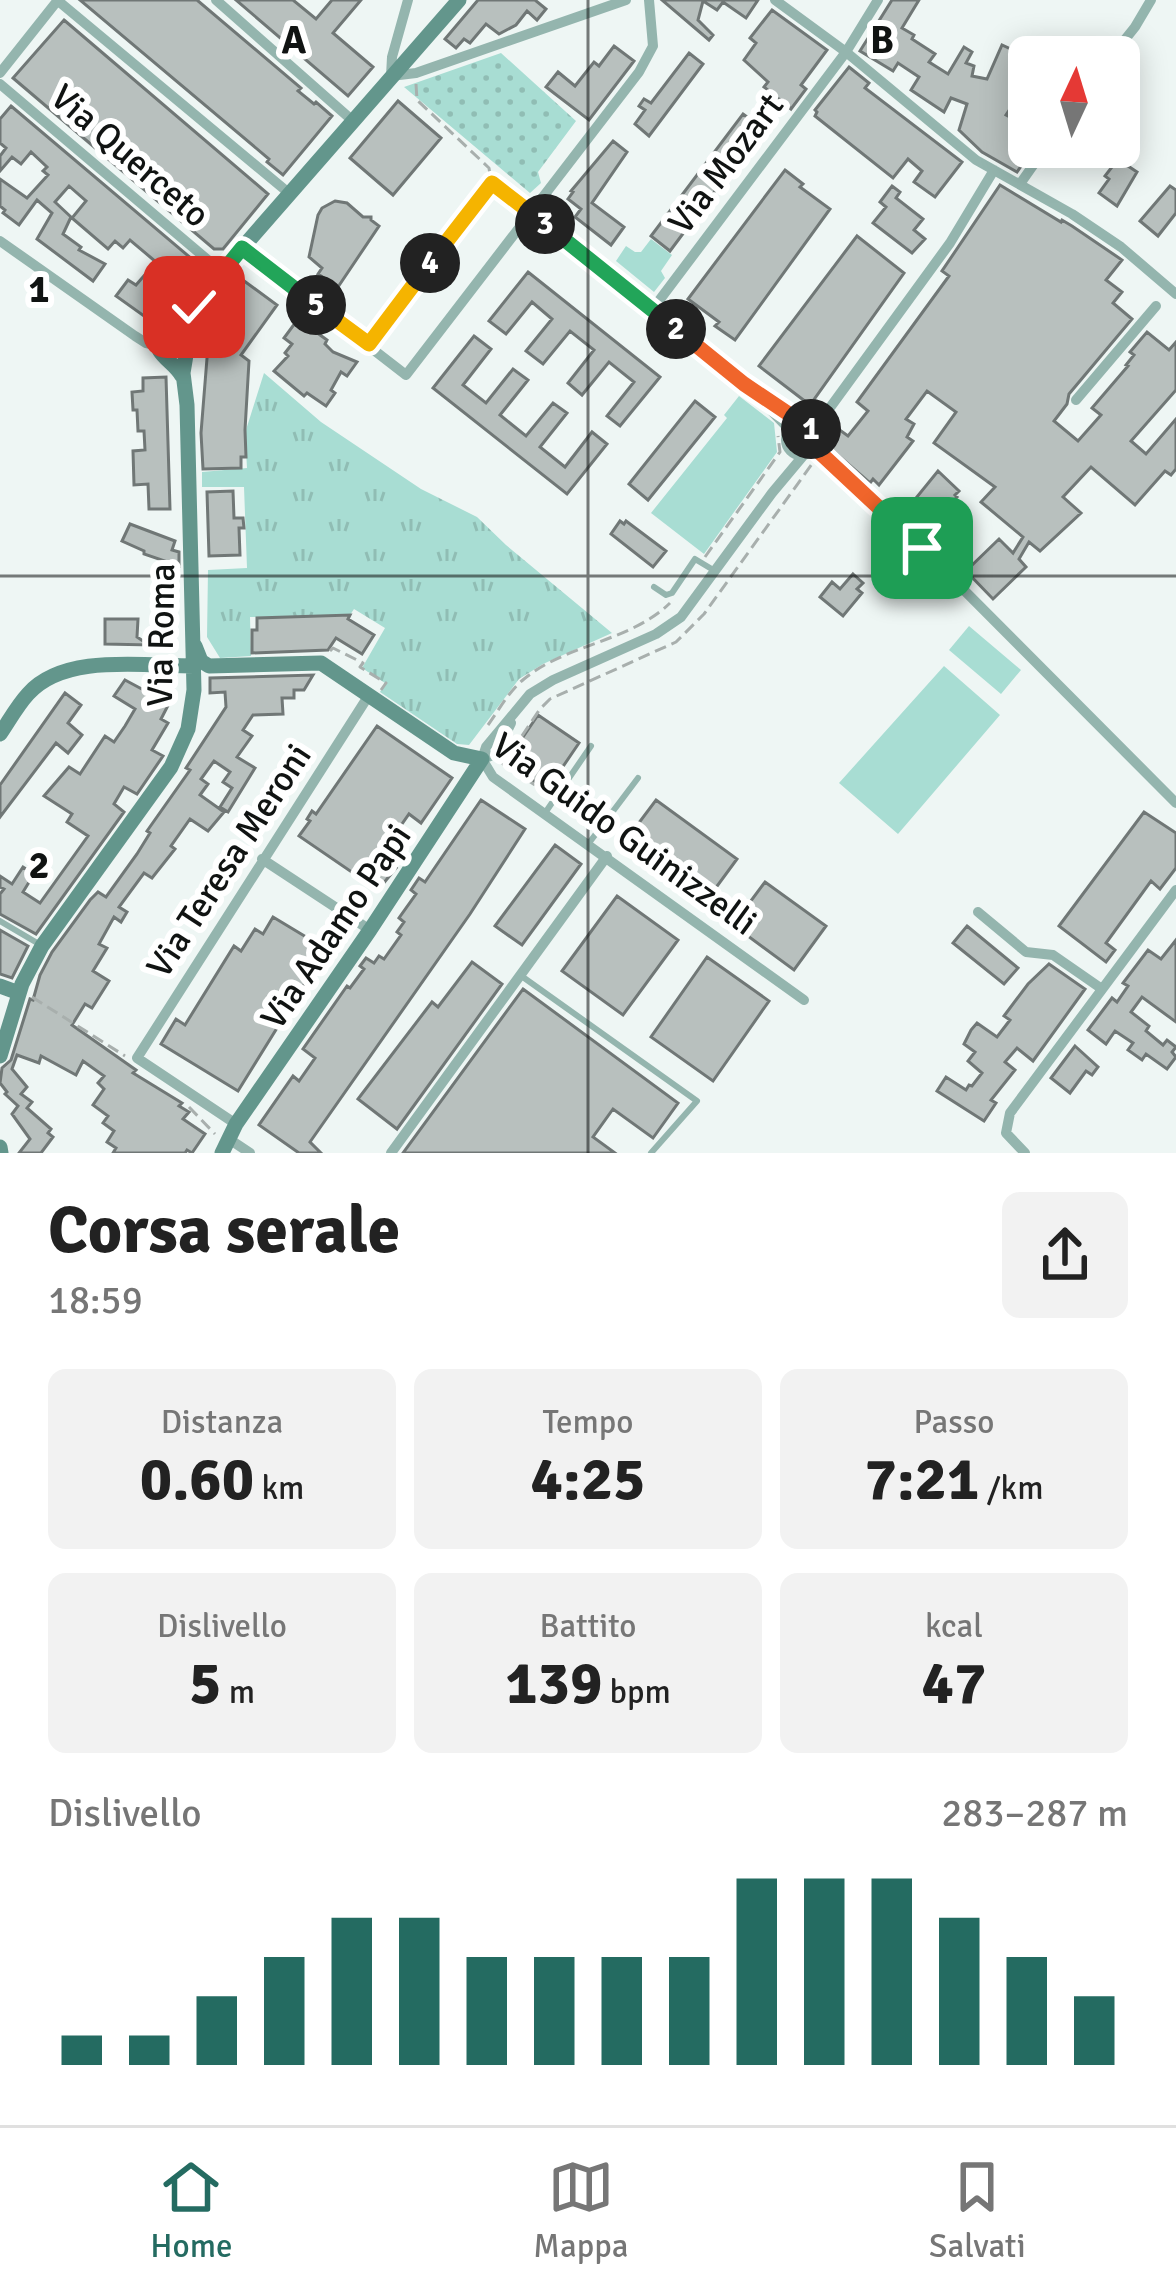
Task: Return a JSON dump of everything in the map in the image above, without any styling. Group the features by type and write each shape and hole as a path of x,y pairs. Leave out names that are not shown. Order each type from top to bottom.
{"street":[{"path":"0,73 57,0 290,194"},
{"path":"216,0 353,121"},
{"path":"392,76 392,57 407,0"},
{"path":"169,359 180,357 180,338 202,294 459,0"},
{"path":"392,76 416,73 626,0"},
{"path":"242,248 406,375 646,59 652,46 649,0"},
{"path":"775,0 976,160 1121,247 1170,293"},
{"name":"Via Mozart","path":"652,310 846,52 878,0"},
{"path":"1128,36 1150,0"},
{"name":"Via Querceto","path":"0,84 222,272"},
{"path":"1020,184 1031,168"},
{"path":"797,454 786,439 950,243 994,170"},
{"path":"369,344 492,183 796,428 816,437 815,448"},
{"path":"0,241 144,342 156,345 183,379"},
{"path":"1076,400 1156,306"},
{"path":"156,345 161,332 180,338"},
{"name":"Via Roma","path":"0,1056 19,993 42,946 171,767 188,729 201,666 193,637 187,405 180,338"},
{"path":"482,759 496,754 530,694 656,634 681,617 797,454 815,448"},
{"path":"815,448 922,548 1176,803"},
{"name":"Via Guido Guinizzelli","path":"0,734 29,692 54,674 88,666 321,663 374,694 454,753 482,759 493,776 804,1000"},
{"name":"Via Teresa Meroni","path":"136,1060 374,694"},
{"name":"Via Adamo Papi","path":"225,1140 482,759"},
{"path":"391,1153 607,856"},
{"path":"262,860 370,930"},
{"path":"1025,1153 1006,1133 1007,1120 1176,890"},
{"path":"978,911 1026,952 1053,955 1102,989"},
{"path":"0,986 19,993"},
{"path":"136,1060 225,1140 250,1153"}],"lane":[{"path":"654,587 666,595 672,592 695,559 715,571"},
{"path":"545,813 591,746"},
{"path":"589,843 638,778"},
{"path":"0,921 42,946"},
{"path":"520,975 697,1101 651,1153"}],"path":[{"path":"416,73 417,100 489,168 492,183"},
{"path":"701,562 780,452 778,444 796,428"},
{"path":"485,730 512,690 531,674 649,620 677,596"},
{"path":"326,655 333,648 363,663 360,667 386,683 374,694"},
{"path":"19,993 136,1060"},
{"path":"179,1098 225,1140"}],"green space":[{"path":"501,53 576,121 538,172 541,183 530,193 404,87"},
{"path":"651,239 672,255 661,271 665,278 654,292 616,261 626,246 641,252"},
{"path":"264,373 321,422 421,489 477,517 612,633 519,679 469,745 457,744 380,692 385,683 362,668 385,628 354,609 350,615 250,617 251,656 220,658 207,637 208,570 247,568 244,487 202,487 202,472 247,468 245,433"},
{"path":"739,396 774,423 777,452 704,554 651,513 727,418 724,415"},
{"path":"969,626 1021,670 1001,694 949,650"},
{"path":"944,666 1000,715 898,834 839,783"}],"building":[{"path":"80,0 197,0 332,116 283,175"},
{"path":"236,0 293,0 316,19 332,0 361,0 333,33 373,67 348,96"},
{"path":"478,0 535,0 546,9 537,20 527,11 516,25 499,34 486,24 470,43 464,39 456,48 445,39"},
{"path":"662,0 758,0 746,18 723,2 717,10 703,1 698,20 713,35 709,40"},
{"path":"892,0 919,0 902,28 935,54 929,62 948,74 964,47 972,52 966,63 974,66 972,76 987,79 1002,45 1008,48 1008,167 982,152 959,130 967,104 951,98 944,112 911,90 919,77 898,63 893,71 860,51"},
{"path":"772,10 827,50 801,85 806,89 791,109 764,87 768,82 744,60 756,43 750,38"},
{"path":"64,20 268,194 223,249 214,249 13,78"},
{"path":"614,46 634,61 589,120 546,87 558,72 575,86"},
{"path":"689,53 703,64 649,136 635,124 645,110 639,106 644,99 651,103"},
{"path":"849,67 869,83 865,88 962,162 935,197 914,182 922,171 908,159 893,178 815,116"},
{"path":"398,101 441,138 393,195 350,158"},
{"path":"11,106 199,265 182,284 190,289 180,299 165,287 144,316 116,296 128,280 136,285 156,262 130,240 123,248 115,241 108,249 72,218 86,201 69,186 55,202 71,217 63,234 79,250 105,264 93,281 37,239 52,213 37,200 19,225 3,213 0,179 27,198 48,175 43,171 47,167 31,152 21,164 12,157 0,171 0,156 6,148 0,143 0,119"},
{"path":"743,114 762,128 670,251 651,236"},
{"path":"613,141 627,152 592,203 624,227 611,245 575,217 581,209 568,199"},
{"path":"1111,168 1137,172 1117,206 1099,193 1109,179 1105,176"},
{"path":"785,170 830,209 735,340 688,299"},
{"path":"1000,185 1122,260 1106,280 1122,292 1113,303 1132,319 1069,394 1054,421 1078,441 1101,415 1092,408 1128,366 1134,355 1130,352 1147,332 1169,350 1176,342 1176,390 1131,441 1146,454 1176,419 1176,469 1171,475 1165,471 1135,505 1091,467 1063,497 1081,513 1040,551 1029,542 1019,559 1026,567 993,599 966,571 999,539 1013,553 1023,537 981,502 995,487 934,443 956,412 927,391 906,419 914,424 907,437 913,441 879,485 873,479 870,483 825,444 837,428 848,436 868,411 857,402 949,276 942,271"},
{"path":"892,186 900,192 896,198 923,219 914,230 925,239 912,253 873,223 886,207 880,202"},
{"path":"1170,186 1176,190 1176,213 1158,236 1140,221"},
{"path":"335,201 347,203 379,226 338,287 318,274 322,268 309,257 318,215"},
{"path":"857,236 904,273 810,405 759,366"},
{"path":"528,272 660,377 620,426 607,416 634,382 609,362 582,395 568,383 594,350 570,331 543,364 526,351 552,319 532,302 506,334 489,321"},
{"path":"240,278 277,305 241,355 249,361 246,457 241,457 241,468 203,469 208,346 222,348 224,329 210,319"},
{"path":"298,319 327,340 333,352 357,362 347,376 341,372 326,406 307,393 304,396 274,371 288,356 285,353 292,344 284,338"},
{"path":"474,336 491,349 463,385 486,403 513,369 528,380 500,415 526,436 553,403 567,413 540,447 565,467 592,432 607,444 567,494 433,388"},
{"path":"166,377 170,509 149,509 148,484 134,485 133,451 145,450 132,392 143,391 143,378"},
{"path":"695,401 715,417 648,500 629,484"},
{"path":"938,471 959,491 937,518 916,498"},
{"path":"233,491 234,518 243,518 240,555 209,556 207,492"},
{"path":"620,521 666,551 653,567 611,534"},
{"path":"130,524 175,541 172,550 179,552 179,566 122,541"},
{"path":"853,574 863,583 857,589 862,593 843,616 820,597 832,582 840,589"},
{"path":"350,615 348,619 374,635 362,654 336,638 328,650 252,653 257,618"},
{"path":"105,619 138,619 137,637 149,645 105,644"},
{"path":"313,675 304,690 294,690 294,698 282,698 283,714 253,715 243,730 252,736 237,757 255,768 228,812 220,807 232,788 223,782 230,772 214,761 201,779 208,784 200,795 224,812 208,831 190,819 171,846 175,849 152,878 144,873 119,907 127,912 121,922 114,917 99,944 107,948 93,971 109,981 92,1008 85,1004 72,1025 136,1070 133,1073 182,1103 179,1106 189,1112 183,1119 205,1134 192,1153 113,1153 116,1148 107,1142 114,1131 103,1123 108,1116 93,1105 104,1089 98,1083 104,1076 83,1061 76,1075 41,1056 39,1063 17,1055 12,1069 27,1087 21,1094 32,1102 27,1108 51,1129 48,1133 53,1137 41,1153 19,1153 30,1139 12,1114 18,1106 0,1083 2,1068 11,1060 30,999 52,952 90,900 98,892 106,897 137,854 226,707 225,692 210,693 210,678"},
{"path":"125,680 153,695 159,684 175,692 161,719 168,723 152,750 163,756 137,794 124,787 114,804 124,812 36,934 0,914 4,889 0,876 12,884 23,867 34,874 23,892 40,903 88,836 67,822 72,814 44,796 69,767 80,774 105,736 114,742 135,709 114,696"},
{"path":"65,693 81,705 68,723 82,735 68,753 56,743 0,817 0,785"},
{"path":"538,715 579,743 547,790 506,762"},
{"path":"377,726 452,778 421,823 409,814 379,857 396,868 378,890 299,836 312,811 316,814"},
{"path":"481,800 525,829 310,1142 321,1153 299,1153 259,1125 293,1076 299,1081 315,1058 303,1049 364,969 360,966 366,958 374,963 379,956 384,959 401,935 397,932 404,922 399,918 416,894 411,890 419,878 425,882"},
{"path":"656,800 737,859 704,904 623,844"},
{"path":"1144,812 1176,833 1176,868 1160,889 1151,881 1106,943 1115,950 1106,962 1059,926"},
{"path":"555,845 581,864 522,945 495,926"},
{"path":"765,882 826,926 794,970 733,925"},
{"path":"617,896 678,940 623,1015 562,971"},
{"path":"273,917 326,949 238,1091 161,1044 176,1019 185,1025 234,946 241,951 255,929 263,934"},
{"path":"967,926 1018,968 1004,984 953,943"},
{"path":"0,930 28,946 12,978 0,974"},
{"path":"1176,940 1176,1022 1142,997 1131,1012 1163,1045 1167,1040 1176,1047 1172,1052 1176,1057 1167,1069 1146,1054 1142,1060 1128,1050 1133,1043 1115,1031 1106,1044 1088,1030 1112,998 1117,1002 1128,986 1123,983 1148,950 1161,959"},
{"path":"707,957 769,1001 713,1081 651,1037"},
{"path":"472,962 502,984 397,1129 358,1099 432,1002 438,1007"},
{"path":"1049,964 1085,989 1033,1061 1017,1048 1005,1062 1015,1070 991,1100 996,1103 984,1121 937,1091 946,1077 966,1090 972,1086 982,1073 968,1061 975,1052 964,1044 971,1030 977,1023 997,1037 1010,1020 1004,1016"},
{"path":"523,989 678,1103 653,1138 613,1109 593,1137 615,1153 403,1153"},
{"path":"1075,1046 1098,1067 1092,1075 1086,1071 1070,1093 1051,1078"}],"route":[{"path":"194,307 242,248 369,344 492,183 737,378 813,430 815,448 922,548"}]}
